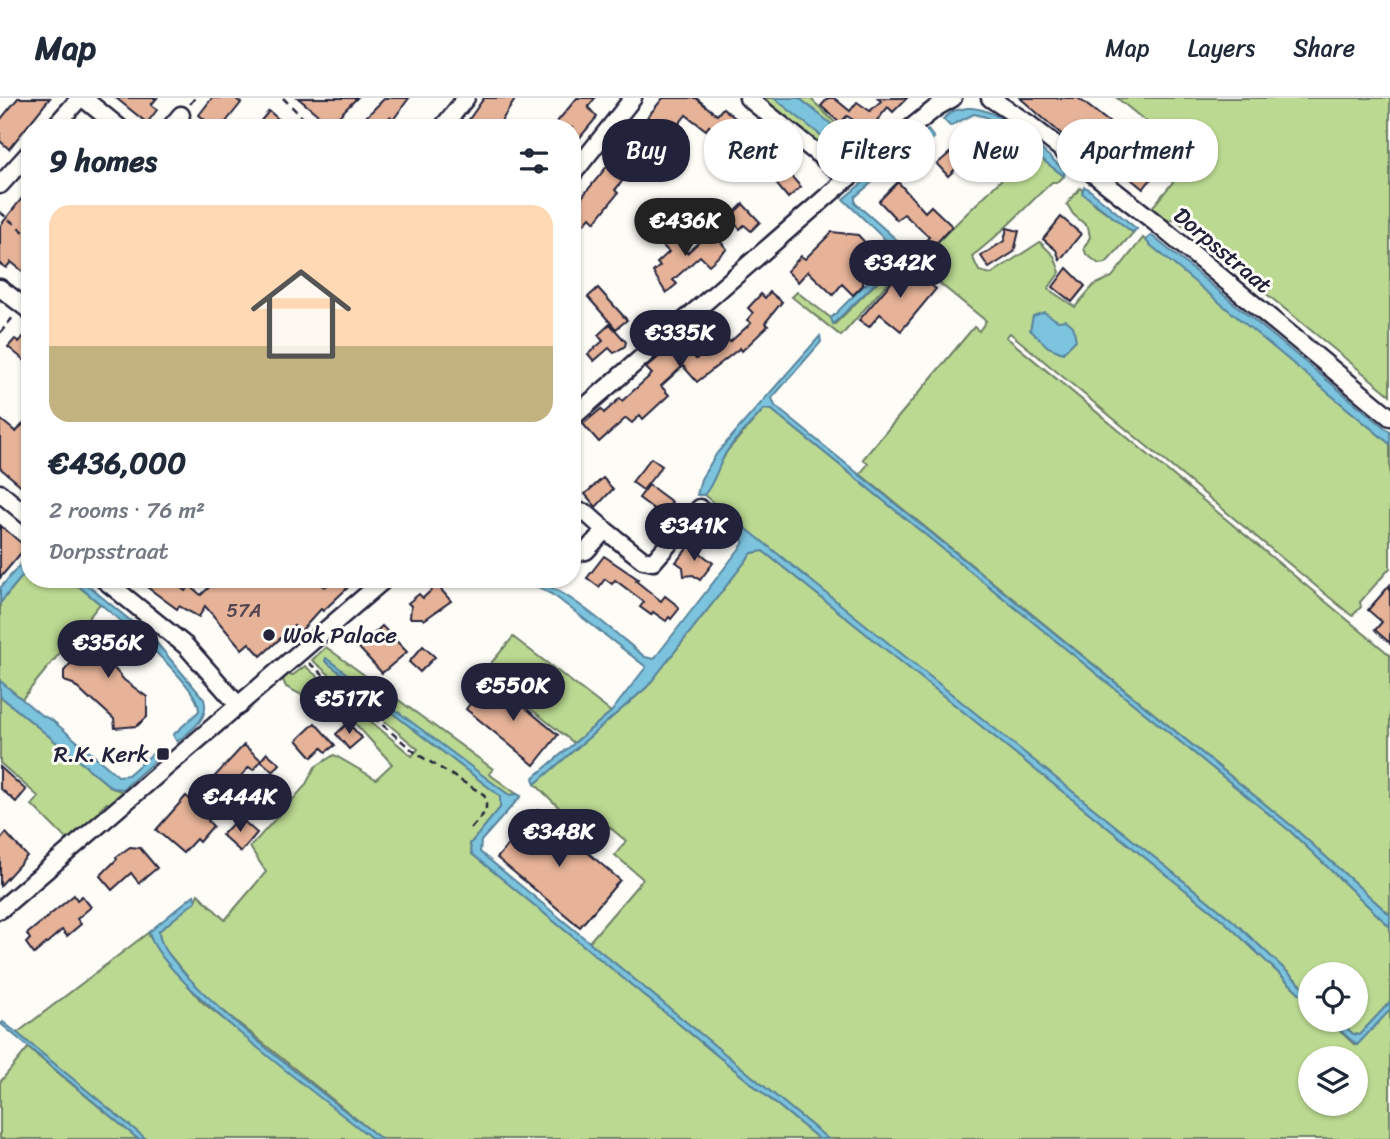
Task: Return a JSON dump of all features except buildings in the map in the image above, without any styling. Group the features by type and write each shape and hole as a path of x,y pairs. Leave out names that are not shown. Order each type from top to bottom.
{"street":[{"path":"62,119 82,98 109,119"},
{"path":"449,119 466,98"},
{"path":"581,164 633,98"},
{"path":"748,98 817,153"},
{"path":"922,119 953,98"},
{"name":"Dorpsstraat","path":"990,98 1029,124 1141,212 1390,417"},
{"path":"4,173 21,159"},
{"path":"581,410 843,182"},
{"path":"0,288 21,304"},
{"path":"0,493 21,510"},
{"path":"581,512 586,513 643,561 653,562 700,508"},
{"path":"581,552 586,551 606,530"},
{"path":"114,588 187,646 239,706"},
{"path":"0,910 375,588"}],"path":[{"path":"283,98 304,119"},
{"path":"0,212 21,230"},
{"path":"0,333 21,314"},
{"path":"299,654 417,754 483,794 486,811 468,832"}],"green space":[{"path":"757,98 774,98 801,119 785,119"},
{"path":"799,98 810,98 831,119 824,119"},
{"path":"1117,98 1390,98 1390,395 1175,219 1165,220 1150,210 1173,182 1218,182 1218,119 1143,119"},
{"path":"803,120 817,131 817,143 803,133"},
{"path":"1043,160 1057,171 1057,182 1052,182 972,256 979,271 991,274 1040,242 1054,256 1060,272 1048,289 1075,307 1094,285 1112,277 1143,238 1390,444 1390,568 1360,602 1361,607 1352,616 1010,333 1006,337 1390,655 1390,915 1293,827 860,474 868,464 863,459 974,327 979,331 986,321 917,265 906,262 841,336 792,297 797,292 835,324 906,253 917,262 999,182 1043,182"},
{"path":"1080,188 1096,205 1134,232 1106,263 1099,264 1086,254 1084,248 1090,237 1088,227 1073,214 1067,204"},
{"path":"764,409 772,410 1290,831 1390,927 1390,1002 1368,1025 1368,962 1298,962 1298,982 1232,920 704,495 727,451"},
{"path":"763,551 1224,921 1298,992 1298,1032 1341,1032 1355,1045 1390,1010 1390,1139 828,1139 589,942 643,879 615,855 626,841 590,811 576,824 535,784 647,687 752,553"},
{"path":"21,578 21,588 81,588 100,604 22,699 0,681 0,603"},
{"path":"513,637 611,712 574,743 498,683 494,686 481,675"},
{"path":"326,647 493,769 489,774 517,794 509,795 325,661 500,796 500,808 470,844 472,854 819,1139 381,1139 199,991 167,952 160,940 159,931 195,901 198,894 225,920 266,872 250,847 305,786 315,767 334,755 376,779 392,764 353,721 357,717 335,700 326,707 286,687 282,678 286,674 293,675 305,666 412,756 418,749 312,660"},
{"path":"0,696 112,788 124,792 110,804 107,803 100,809 102,811 67,840 32,805 39,797 0,763"},
{"path":"149,932 149,936 201,1001 373,1139 146,1139 17,1033"},
{"path":"28,1048 138,1139 0,1139 0,1082"}],"water":[{"path":"774,98 799,98 825,119 817,119 817,132"},
{"path":"980,109 1002,119 989,119 974,114 964,119 949,119 949,125 943,119 953,111"},
{"path":"1043,151 1057,163 1057,171 1043,160"},
{"path":"864,182 873,182 855,197 855,203 906,248 906,254 833,324 831,318 898,252 843,199"},
{"path":"1084,187 1137,229 1132,232 1082,193"},
{"path":"1151,235 1390,432 1390,444 1149,244 1146,240"},
{"path":"1044,312 1058,321 1066,320 1073,326 1076,340 1063,353 1048,347 1030,330 1033,316"},
{"path":"820,336 821,342 772,398 775,406 1293,827 1390,915 1390,927 1290,831 772,410 764,409 740,435 727,451 708,490 704,495 697,495 701,479 717,453"},
{"path":"712,504 717,505 1232,920 1298,982 1298,992 1224,921 763,551 752,553 647,687 535,784 533,778 611,712 646,667 556,597 540,588 553,588 645,657 654,659 743,544 742,534 713,511"},
{"path":"21,564 21,578 0,603 0,588"},
{"path":"81,588 91,588 155,641 204,699 202,718 177,742 173,735 199,711 195,698 165,662"},
{"path":"326,658 509,795 521,796 481,841 480,852 828,1139 819,1139 472,854 470,844 500,808 500,796 325,661"},
{"path":"0,681 41,715 52,720 118,776 128,775 159,748 165,752 123,789 112,788 0,696"},
{"path":"194,895 196,901 159,931 166,950 187,976 218,1006 293,1070 381,1139 373,1139 248,1040 181,979 159,953 149,932"},
{"path":"1390,1002 1390,1010 1357,1045 1342,1032 1359,1035 1368,1032 1368,1025"},
{"path":"3,1022 146,1139 138,1139 1,1024"}],"place":[{"name":"Wok Palace","path":"269,635"},
{"name":"R.K. Kerk","path":"163,754"}]}
